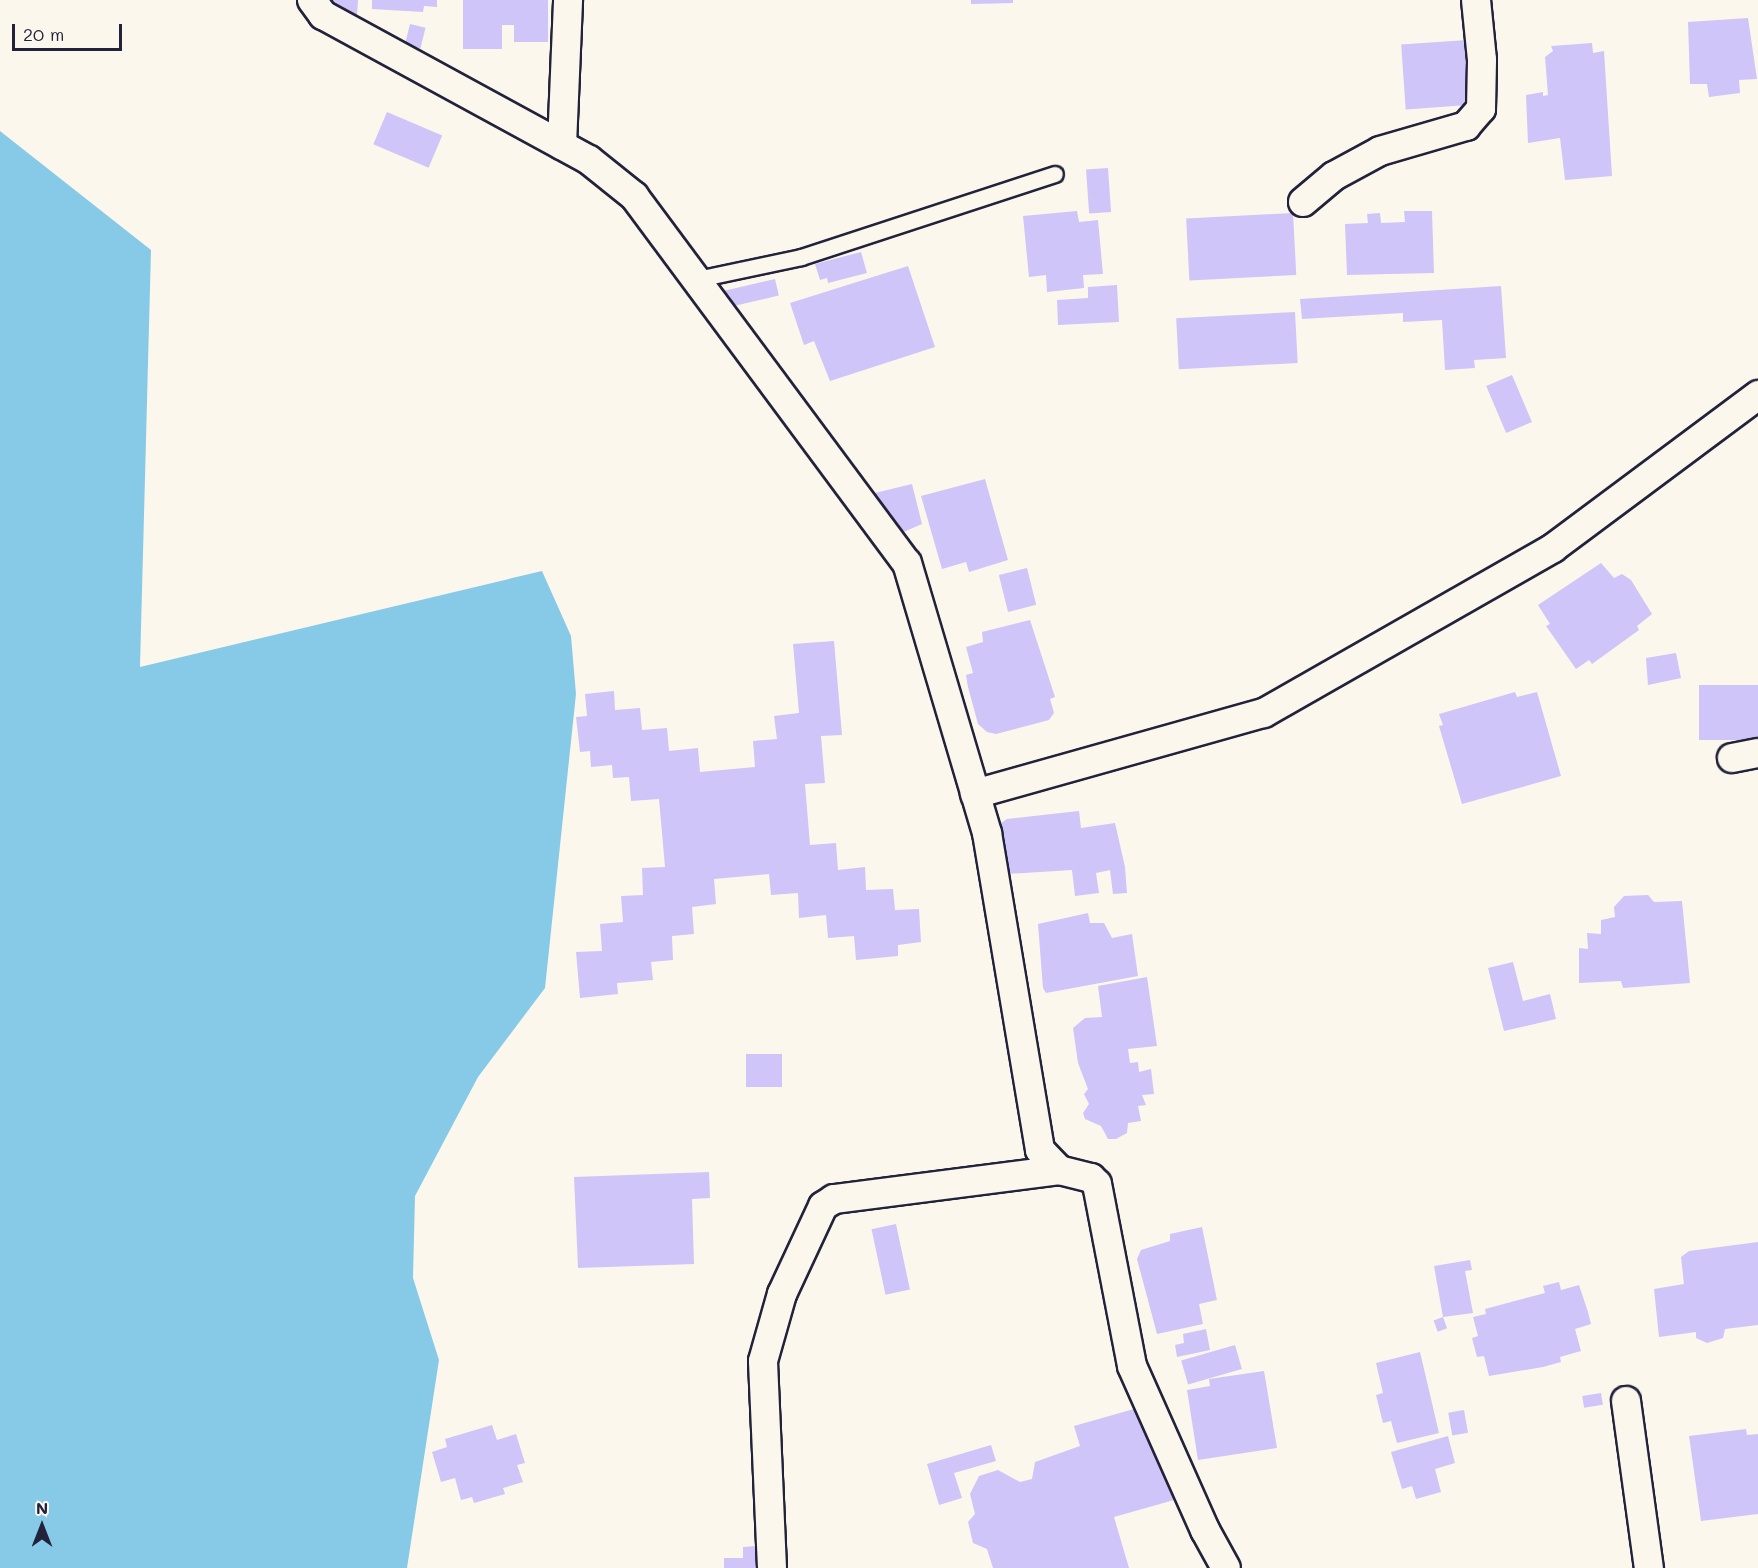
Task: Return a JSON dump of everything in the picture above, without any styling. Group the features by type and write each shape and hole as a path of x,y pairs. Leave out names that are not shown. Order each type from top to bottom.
{"street":[{"path":"312,0 323,15 589,160 634,196 907,563 987,832 1040,1150 1059,1170"},
{"path":"562,145 568,0"},
{"path":"1303,202 1334,176 1380,151 1466,126 1481,109 1482,60 1476,0"},
{"path":"975,794 1264,712 1552,548 1758,395"},
{"path":"772,1568 763,1361 782,1294 823,1206 834,1199 1059,1170 1084,1176 1097,1184 1132,1366 1205,1530 1226,1568"},
{"path":"1626,1401 1648,1568"}],"lane":[{"path":"697,279 801,256 1055,174"}],"water":[{"path":"0,131 151,250 140,667 542,571 571,636 576,694 545,988 478,1077 415,1196 413,1278 439,1360 407,1568 0,1568"}],"building":[{"path":"324,0 358,0 357,16 322,14"},
{"path":"372,0 437,0 437,7 424,6 423,12 372,9"},
{"path":"463,0 548,0 548,42 514,42 514,25 502,25 502,49 463,49"},
{"path":"971,0 1013,0 1013,3 971,4"},
{"path":"1748,18 1757,79 1739,80 1740,93 1709,97 1707,84 1690,84 1688,22"},
{"path":"410,24 426,28 420,48 405,44"},
{"path":"1467,40 1472,105 1406,109 1401,45"},
{"path":"1592,43 1593,53 1604,51 1612,176 1565,180 1560,138 1528,143 1526,95 1543,92 1543,96 1548,95 1545,57 1553,51 1551,46"},
{"path":"387,112 442,135 429,168 373,144"},
{"path":"1108,168 1111,212 1089,213 1086,170"},
{"path":"1077,211 1079,222 1098,220 1103,274 1083,275 1084,288 1047,292 1046,275 1029,277 1023,216"},
{"path":"1404,211 1432,211 1434,273 1347,275 1345,224 1368,223 1367,214 1380,213 1381,223 1405,222"},
{"path":"1293,213 1296,275 1189,281 1186,219"},
{"path":"861,252 867,273 828,283 827,278 820,280 815,264"},
{"path":"908,266 935,347 830,381 814,341 804,345 790,303"},
{"path":"775,279 779,296 728,307 724,291"},
{"path":"1117,285 1119,322 1058,325 1057,300 1088,298 1088,287"},
{"path":"1501,286 1506,358 1474,360 1475,368 1445,370 1442,320 1403,322 1403,313 1302,319 1300,299"},
{"path":"1295,312 1298,363 1179,369 1176,318"},
{"path":"1512,375 1532,422 1506,433 1486,386"},
{"path":"985,479 1008,560 969,572 966,562 942,569 921,496"},
{"path":"912,484 922,524 899,534 875,493"},
{"path":"1601,563 1614,578 1622,574 1631,580 1652,614 1637,626 1639,630 1592,664 1589,660 1576,669 1546,626 1550,624 1538,605"},
{"path":"1027,568 1036,605 1008,612 999,575"},
{"path":"1030,620 1055,697 1050,699 1054,713 1049,720 996,734 987,732 978,724 968,687 966,675 973,673 966,647 983,642 982,632"},
{"path":"834,641 842,735 821,736 825,783 805,784 810,845 836,843 838,870 865,867 866,890 893,889 895,910 919,909 921,942 898,945 898,956 856,960 854,936 828,938 826,915 799,918 798,893 771,895 769,874 714,879 716,904 692,907 694,934 672,936 673,960 651,962 653,980 617,983 618,994 580,998 576,952 602,951 600,924 623,922 621,896 643,895 642,868 665,867 659,799 631,801 629,777 613,778 612,765 591,767 590,751 580,752 576,717 587,716 585,694 614,691 615,710 640,708 642,730 667,728 669,751 698,748 700,772 755,767 753,741 777,739 774,716 799,713 793,644"},
{"path":"1676,653 1681,678 1648,685 1646,658"},
{"path":"1699,685 1758,685 1758,740 1699,740"},
{"path":"1515,692 1517,697 1537,692 1561,776 1462,804 1439,726 1443,725 1439,714"},
{"path":"1079,811 1081,828 1115,823 1125,867 1127,893 1113,894 1110,870 1096,873 1099,893 1075,896 1072,870 1006,874 1001,823 1007,819"},
{"path":"1648,895 1654,902 1682,901 1690,983 1623,988 1621,981 1579,983 1579,948 1588,949 1587,933 1601,934 1601,920 1615,917 1614,907 1624,896"},
{"path":"1088,913 1090,923 1104,923 1112,938 1132,934 1138,976 1046,993 1043,988 1038,924"},
{"path":"1513,962 1523,1001 1550,994 1556,1019 1504,1031 1488,968"},
{"path":"1147,977 1157,1046 1128,1049 1130,1063 1138,1062 1139,1072 1151,1069 1154,1094 1142,1095 1146,1105 1138,1106 1141,1121 1128,1123 1127,1133 1116,1139 1108,1139 1101,1126 1085,1119 1083,1113 1089,1104 1084,1094 1088,1089 1078,1063 1073,1028 1085,1018 1102,1017 1098,986"},
{"path":"746,1054 782,1054 782,1087 746,1087"},
{"path":"709,1172 710,1198 692,1199 694,1264 578,1268 574,1177"},
{"path":"896,1224 910,1290 885,1295 872,1229"},
{"path":"1202,1227 1217,1300 1199,1304 1203,1324 1157,1334 1137,1259 1141,1250 1170,1241 1170,1234"},
{"path":"1758,1242 1758,1325 1725,1329 1723,1338 1707,1343 1696,1338 1696,1332 1659,1337 1654,1289 1684,1284 1681,1257 1689,1251"},
{"path":"1470,1260 1472,1270 1465,1271 1473,1313 1443,1317 1434,1266"},
{"path":"1559,1282 1561,1290 1579,1285 1588,1312 1591,1324 1575,1329 1581,1351 1560,1357 1561,1362 1543,1367 1489,1376 1484,1356 1477,1357 1472,1338 1478,1336 1473,1317 1486,1314 1485,1309 1545,1293 1543,1286"},
{"path":"1443,1317 1447,1328 1438,1332 1434,1320"},
{"path":"1206,1329 1210,1350 1177,1357 1175,1345 1184,1343 1183,1334"},
{"path":"1235,1345 1242,1369 1188,1384 1181,1360"},
{"path":"1420,1352 1439,1433 1397,1443 1391,1421 1383,1423 1376,1395 1383,1393 1376,1363"},
{"path":"1264,1371 1277,1448 1198,1460 1187,1390 1210,1386 1209,1379"},
{"path":"1601,1393 1603,1405 1584,1408 1582,1396"},
{"path":"1141,1407 1181,1498 1114,1517 1129,1568 993,1568 987,1549 973,1543 968,1522 975,1514 970,1494 979,1476 998,1470 1020,1482 1032,1479 1035,1462 1080,1446 1074,1426"},
{"path":"1464,1410 1468,1433 1452,1435 1448,1413"},
{"path":"492,1425 497,1440 516,1434 525,1463 517,1465 523,1482 503,1488 505,1494 474,1503 472,1497 461,1500 455,1478 441,1482 432,1452 447,1447 445,1439"},
{"path":"1746,1429 1747,1435 1758,1434 1758,1514 1701,1521 1689,1436"},
{"path":"1448,1436 1455,1463 1435,1469 1441,1492 1416,1499 1412,1486 1402,1489 1391,1452"},
{"path":"991,1445 996,1461 954,1473 962,1498 939,1505 927,1464"},
{"path":"756,1546 756,1568 724,1568 724,1558 743,1558 743,1547"}]}
